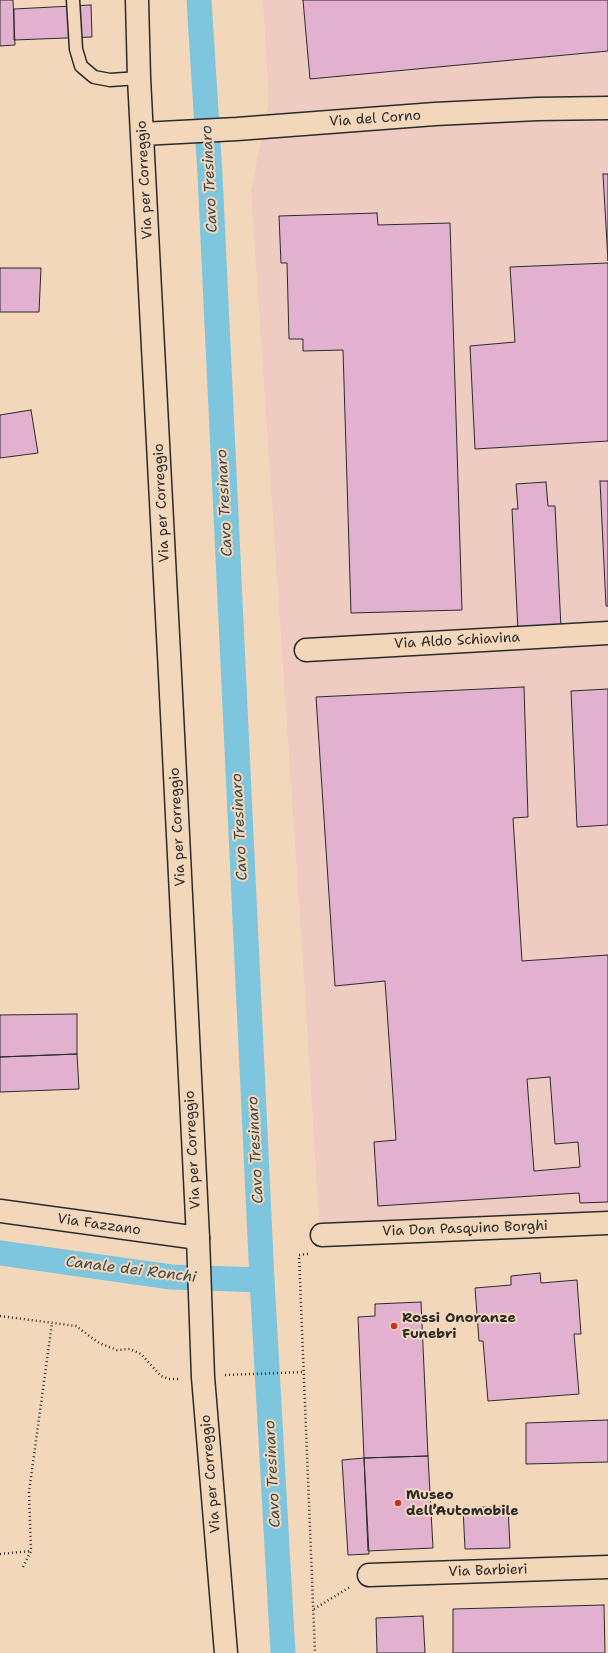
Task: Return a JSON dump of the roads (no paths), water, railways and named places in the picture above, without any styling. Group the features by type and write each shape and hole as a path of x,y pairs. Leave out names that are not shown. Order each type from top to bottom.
{"street":[{"name":"Via per Correggio","path":"137,0 139,78 198,1248 203,1377 226,1653"},
{"name":"Via del Corno","path":"142,134 237,129 434,114 537,109 608,108"},
{"name":"Via Aldo Schiavina","path":"306,650 608,633"},
{"name":"Via Fazzano","path":"0,1211 198,1248"},
{"name":"Via Don Pasquino Borghi","path":"322,1235 608,1223"},
{"name":"Via Barbieri","path":"369,1575 608,1567"}],"lane":[{"path":"73,0 76,49 81,66 94,77 110,80 139,78"}],"waterway":[{"name":"Cavo Tresinaro","path":"199,0 210,175 262,1280 283,1653"},
{"name":"Canale dei Ronchi","path":"0,1253 171,1277 262,1280"}],"place":[{"name":"Rossi Onoranze Funebri","path":"394,1326"},
{"name":"Museo dell’Automobile","path":"398,1503"}]}
